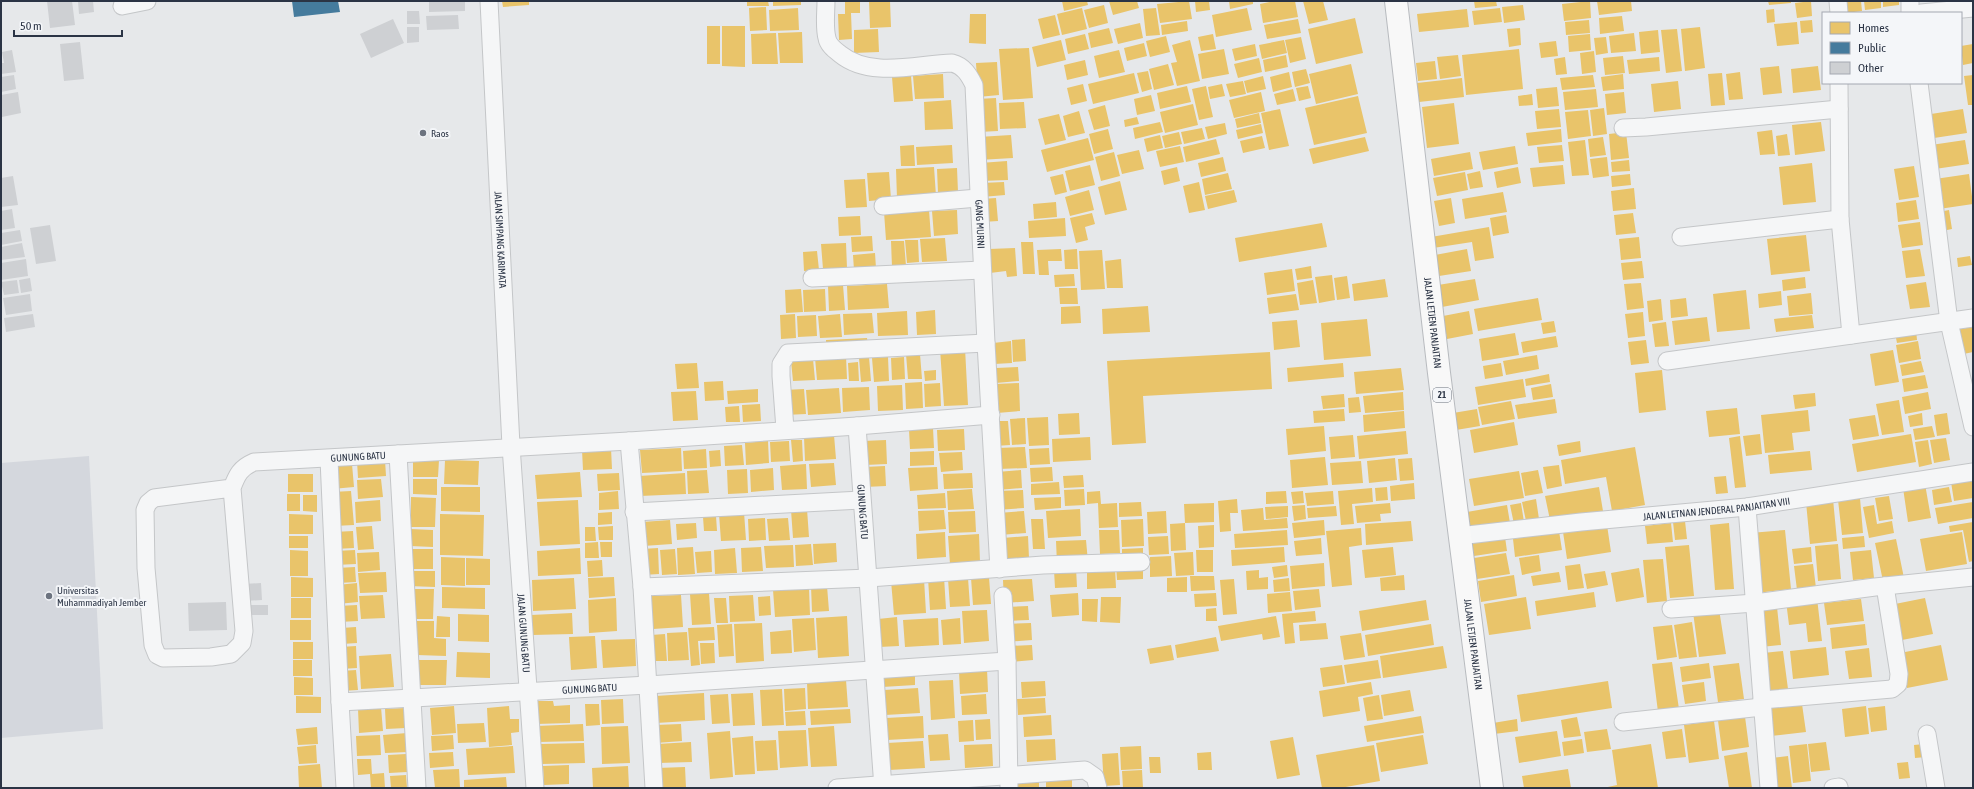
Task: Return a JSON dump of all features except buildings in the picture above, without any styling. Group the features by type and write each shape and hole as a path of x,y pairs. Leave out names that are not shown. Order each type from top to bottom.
{"highway":[{"name":"JALAN LETJEN PANJAITAN","path":"1396,1 1459,536 1492,788"}],"street":[{"path":"122,6 147,1"},
{"name":"JALAN SIMPANG KARIMATA","path":"489,1 511,446 514,478"},
{"name":"GANG MURNI","path":"826,1 827,38 835,50 851,61 860,65 882,69 952,63 960,65 974,85 978,198 999,569"},
{"path":"1838,1 1839,12"},
{"path":"1910,1 1910,12"},
{"path":"1931,12 1973,8"},
{"path":"1839,84 1840,218 1851,335"},
{"path":"1919,84 1949,322 1973,427"},
{"path":"1623,128 1646,128 1839,109"},
{"path":"882,206 978,198"},
{"path":"1681,237 1840,218"},
{"path":"812,278 982,270"},
{"path":"1667,361 1973,318"},
{"path":"785,429 781,364 788,353 986,343"},
{"name":"GUNUNG BATU","path":"345,788 329,459 511,446 629,441 785,429 857,426 991,415"},
{"name":"GUNUNG BATU","path":"857,426 861,500 876,669 883,787"},
{"path":"629,441 634,512 642,587 654,788"},
{"path":"398,454 417,788"},
{"path":"232,488 154,498 148,503 146,510 146,568 153,645 157,655 163,658 211,657 231,654 242,643 244,631 232,488 237,473 254,462 329,459"},
{"name":"JALAN LETNAN JENDERAL PANJAITAN VIII","path":"1459,536 1581,522 1747,507 1973,472"},
{"name":"JALAN GUNUNG BATU","path":"514,478 535,788"},
{"path":"634,512 861,500"},
{"path":"1747,507 1769,788"},
{"path":"642,587 868,578 1042,565 1141,562"},
{"path":"1671,609 1755,603 1885,586 1973,577"},
{"path":"1623,722 1892,689 1898,684 1899,674 1885,586"},
{"path":"1002,596 1007,661 1008,782"},
{"name":"GUNUNG BATU","path":"340,702 412,696 648,685 1007,661"},
{"path":"1927,734 1936,788"},
{"path":"837,788 1008,782 1085,770 1095,777 1098,788"}],"shaded area":[{"name":"Universitas Muhammadiyah Jember","path":"89,456 103,729 1,738 1,463"}],"place":[{"name":"Raos","path":"423,133"},
{"name":"Universitas Muhammadiyah Jember","path":"49,596"}]}
